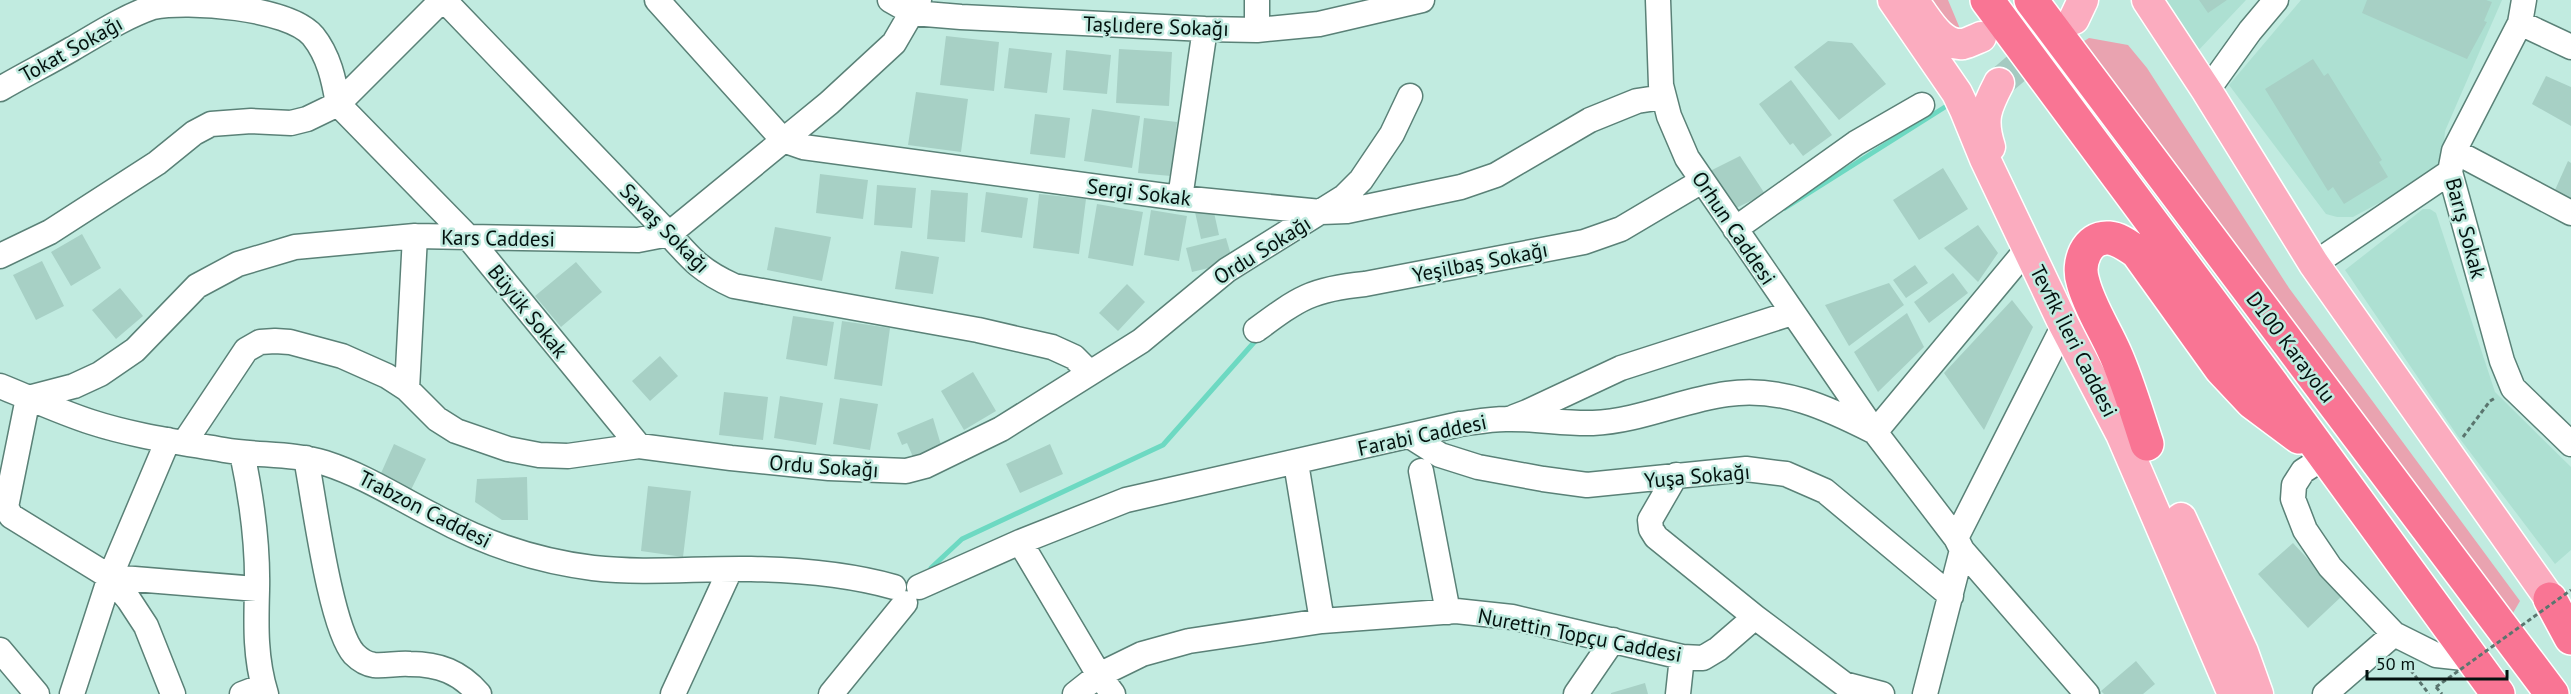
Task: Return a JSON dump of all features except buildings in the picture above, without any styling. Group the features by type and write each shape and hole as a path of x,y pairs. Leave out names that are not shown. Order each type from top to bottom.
{"highway":[{"name":"D100 Karayolu","path":"1987,0 2498,694"},
{"name":"D100 Karayolu","path":"2031,0 2552,694"},
{"path":"2147,444 2116,356 2083,282 2080,267 2086,250 2095,241 2108,238 2123,242 2137,252 2221,369 2252,402 2325,457"},
{"path":"2456,565 2571,692"},
{"path":"2561,595 2571,638"}],"main road":[{"name":"Tevfik İleri Caddesi","path":"1893,0 1957,93 1985,159 2064,325 2121,434 2233,694"},
{"path":"1912,0 1933,28 1948,41 1963,44 1981,37"},
{"path":"2147,0 2207,91 2314,264 2561,595"},
{"path":"1999,83 1986,107 1984,129 1995,160 2051,269 2147,444 2243,652 2258,694"}],"street":[{"name":"Tokat Sokağı","path":"3,80 154,6 177,1 203,0 283,17 302,27 321,49 333,78 338,104"},
{"path":"0,256 50,232 157,163 194,133 211,124 251,121 291,123 307,119 338,104 443,0"},
{"name":"Savaş Sokağı","path":"443,0 669,234 693,263 708,274 734,286 934,322 1052,347 1074,357 1090,373"},
{"path":"657,0 783,140"},
{"name":"Taşlıdere Sokağı","path":"890,0 961,17 1257,30 1319,24 1422,0"},
{"path":"1257,0 1257,30"},
{"name":"Orhun Caddesi","path":"1658,0 1659,60 1663,97 1675,134 1702,181 1875,432"},
{"path":"2207,91 2250,31 2276,0"},
{"name":"Kars Caddesi","path":"28,398 74,386 118,363 135,350 197,286 238,264 295,247 415,236 638,240 669,234 852,84 894,42 916,6"},
{"path":"2522,12 2571,47"},
{"name":"Barış Sokak","path":"2522,12 2452,161 2502,361 2513,388 2571,444"},
{"path":"1180,198 1205,29"},
{"name":"Ordu Sokağı","path":"72,694 110,577 176,441 246,350 260,342 290,342 342,356 387,376 407,389 437,419 456,431 508,449 539,455 568,456 639,446 829,468 906,471 925,466 1001,429 1141,341 1227,270 1344,197 1361,180 1392,134 1410,96"},
{"name":"Sergi Sokak","path":"783,140 803,147 844,155 1180,198 1321,212 1347,211 1461,187 1496,175 1590,120 1637,101 1663,97"},
{"name":"Büyük Sokak","path":"338,104 468,237 639,446"},
{"path":"1735,229 1856,143 1922,105"},
{"path":"2314,264 2452,161 2571,213"},
{"name":"Yeşilbaş Sokağı","path":"1256,330 1290,304 1332,287 1365,284 1584,242 1621,229 1702,181"},
{"path":"407,389 415,236"},
{"path":"1875,432 2028,248"},
{"path":"1506,419 1527,412 1621,368 1792,313"},
{"path":"1925,694 1951,596 1959,544 2064,325"},
{"name":"Trabzon Caddesi","path":"0,386 93,422 242,453 306,458 354,472 434,517 478,538 522,553 593,568 633,571 730,570 820,573 858,577 906,592"},
{"name":"Farabi Caddesi","path":"831,694 906,592 1020,542 1126,500 1460,424 1506,419 1593,423 1630,418 1726,394 1752,392 1778,394 1809,402 1842,415 1875,432 1959,544 2087,694"},
{"path":"28,398 6,507 11,516 110,577 146,626 173,694"},
{"name":"Yuşa Sokağı","path":"1410,436 1450,458 1478,467 1587,485 1746,469 1786,474 1825,491 1951,596"},
{"path":"242,453 249,490 257,589 255,615 257,691"},
{"path":"2325,457 2303,471 2294,485 2293,499 2305,530 2330,567 2394,634 2436,655 2473,659"},
{"path":"306,458 333,600 353,653 363,662 373,665 410,663 445,668 460,676 479,694"},
{"path":"1296,463 1322,621"},
{"path":"1421,471 1448,612"},
{"path":"1676,475 1650,520 1651,529 1656,537 1839,689 1882,694"},
{"path":"1020,542 1106,685"},
{"path":"673,694 730,570"},
{"path":"110,577 257,589"},
{"path":"2561,595 2571,625"},
{"name":"Nurettin Topçu Caddesi","path":"1075,694 1106,685 1142,654 1189,641 1322,621 1448,612 1512,616 1682,657 1703,658 1718,650 1755,617"},
{"path":"2325,694 2394,634"},
{"path":"1576,694 1613,640"},
{"path":"0,650 37,694"},
{"path":"1678,694 1682,657"}],"path":[{"path":"2463,437 2490,401"},
{"path":"2442,694 2436,687 2561,595"}],"shaded area":[{"path":"1925,0 1948,0 1961,31 1952,36"},
{"path":"2161,0 2246,0 2195,54"},
{"path":"2301,0 2502,0 2445,131 2442,169 2353,217 2326,214 2229,85"},
{"path":"2089,38 2128,45 2147,68 2289,288 2520,601 2513,613 2076,46"},
{"path":"2423,209 2430,209 2436,213 2495,392 2571,467 2571,550 2555,564 2457,435 2345,270"}],"waterway":[{"path":"1785,208 1945,107"},
{"path":"931,568 962,539 1163,445 1257,339"}],"tunnel":[{"path":"1999,83 2074,19"}]}
